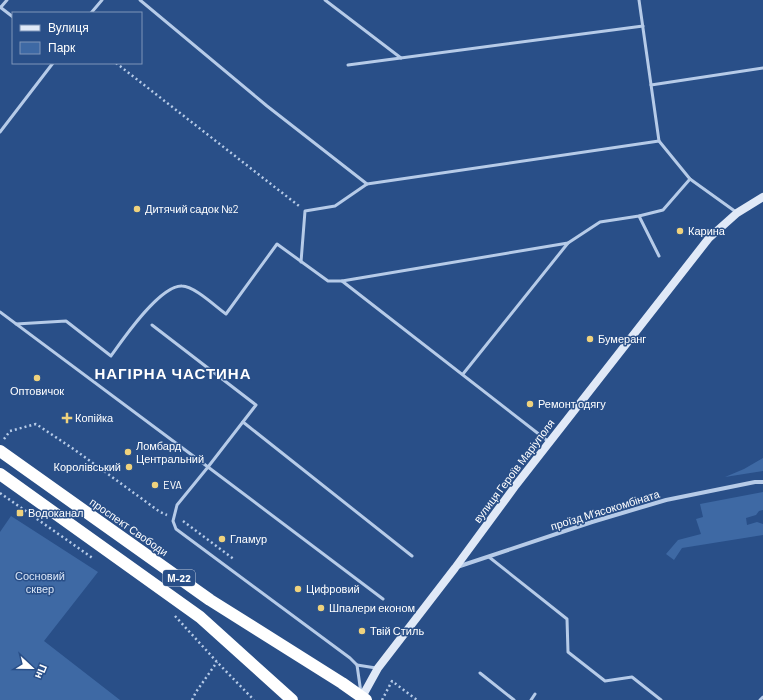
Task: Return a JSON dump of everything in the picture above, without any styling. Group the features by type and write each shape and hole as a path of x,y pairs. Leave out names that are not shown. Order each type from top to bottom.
{"highway":[{"name":"проспект Свободи","path":"2,446 210,600 363,699"},
{"name":"М-22","path":"0,474 200,617 292,700"}],"street":[{"name":"вулиця Героїв Маріуполя","path":"363,699 378,668 550,442 709,238 737,213 763,197"},
{"name":"проїзд Мʼясокомбіната","path":"455,568 592,522 666,500 755,482 763,482"}],"lane":[{"path":"7,0 1,7 12,15"},
{"path":"92,12 102,0"},
{"path":"140,0 267,106 367,184"},
{"path":"325,0 401,58"},
{"path":"639,0 659,141 690,178 737,213"},
{"path":"348,65 643,26"},
{"path":"0,132 52,64"},
{"path":"651,85 763,68"},
{"path":"301,262 305,211 335,206 367,184 659,141"},
{"path":"463,374 568,243 600,222 639,216 663,210 690,178"},
{"path":"639,216 659,256"},
{"path":"16,324 66,321 111,356 141,315 169,290 181,286 190,288 226,314 278,244 328,281 342,281 568,243"},
{"path":"342,281 550,442"},
{"path":"0,312 383,599"},
{"path":"152,324 256,405 177,505 173,521 176,529 357,665 378,668"},
{"path":"243,422 412,556"},
{"path":"489,557 567,619 568,652 605,682 632,677 661,700"},
{"path":"357,665 363,699"},
{"path":"480,673 514,700"},
{"path":"531,700 535,694"}],"path":[{"path":"117,64 305,211"},
{"path":"2,446 10,431 36,424 75,450 160,512 182,520"},
{"path":"0,492 98,562"},
{"path":"169,612 176,617 254,700"},
{"path":"192,700 217,662"},
{"path":"382,700 392,681 417,700"}],"green space":[{"path":"763,458 763,471 725,477 744,469"},
{"path":"763,492 763,510 759,511 756,515 746,518 747,525 757,522 763,524 763,535 682,548 674,560 666,554 678,540 701,534 696,519 703,517 700,504"},
{"name":"Сосновий сквер","path":"11,516 98,572 44,641 120,700 0,700 0,532"}],"place":[{"name":"Дитячий садок №2","path":"137,209"},
{"name":"Карина","path":"680,231"},
{"name":"Бумеранг","path":"590,339"},
{"name":"Оптовичок","path":"37,378"},
{"name":"Ремонт одягу","path":"530,404"},
{"name":"Копійка","path":"67,418"},
{"name":"Ломбард Центральний","path":"128,452"},
{"name":"Королівський","path":"129,467"},
{"name":"EVA","path":"155,485"},
{"name":"Водоканал","path":"20,513"},
{"name":"Гламур","path":"222,539"},
{"name":"Цифровий","path":"298,589"},
{"name":"Шпалери економ","path":"321,608"},
{"name":"Твій Стиль","path":"362,631"}],"district":[{"name":"НАГІРНА ЧАСТИНА","path":"173,374"}]}
